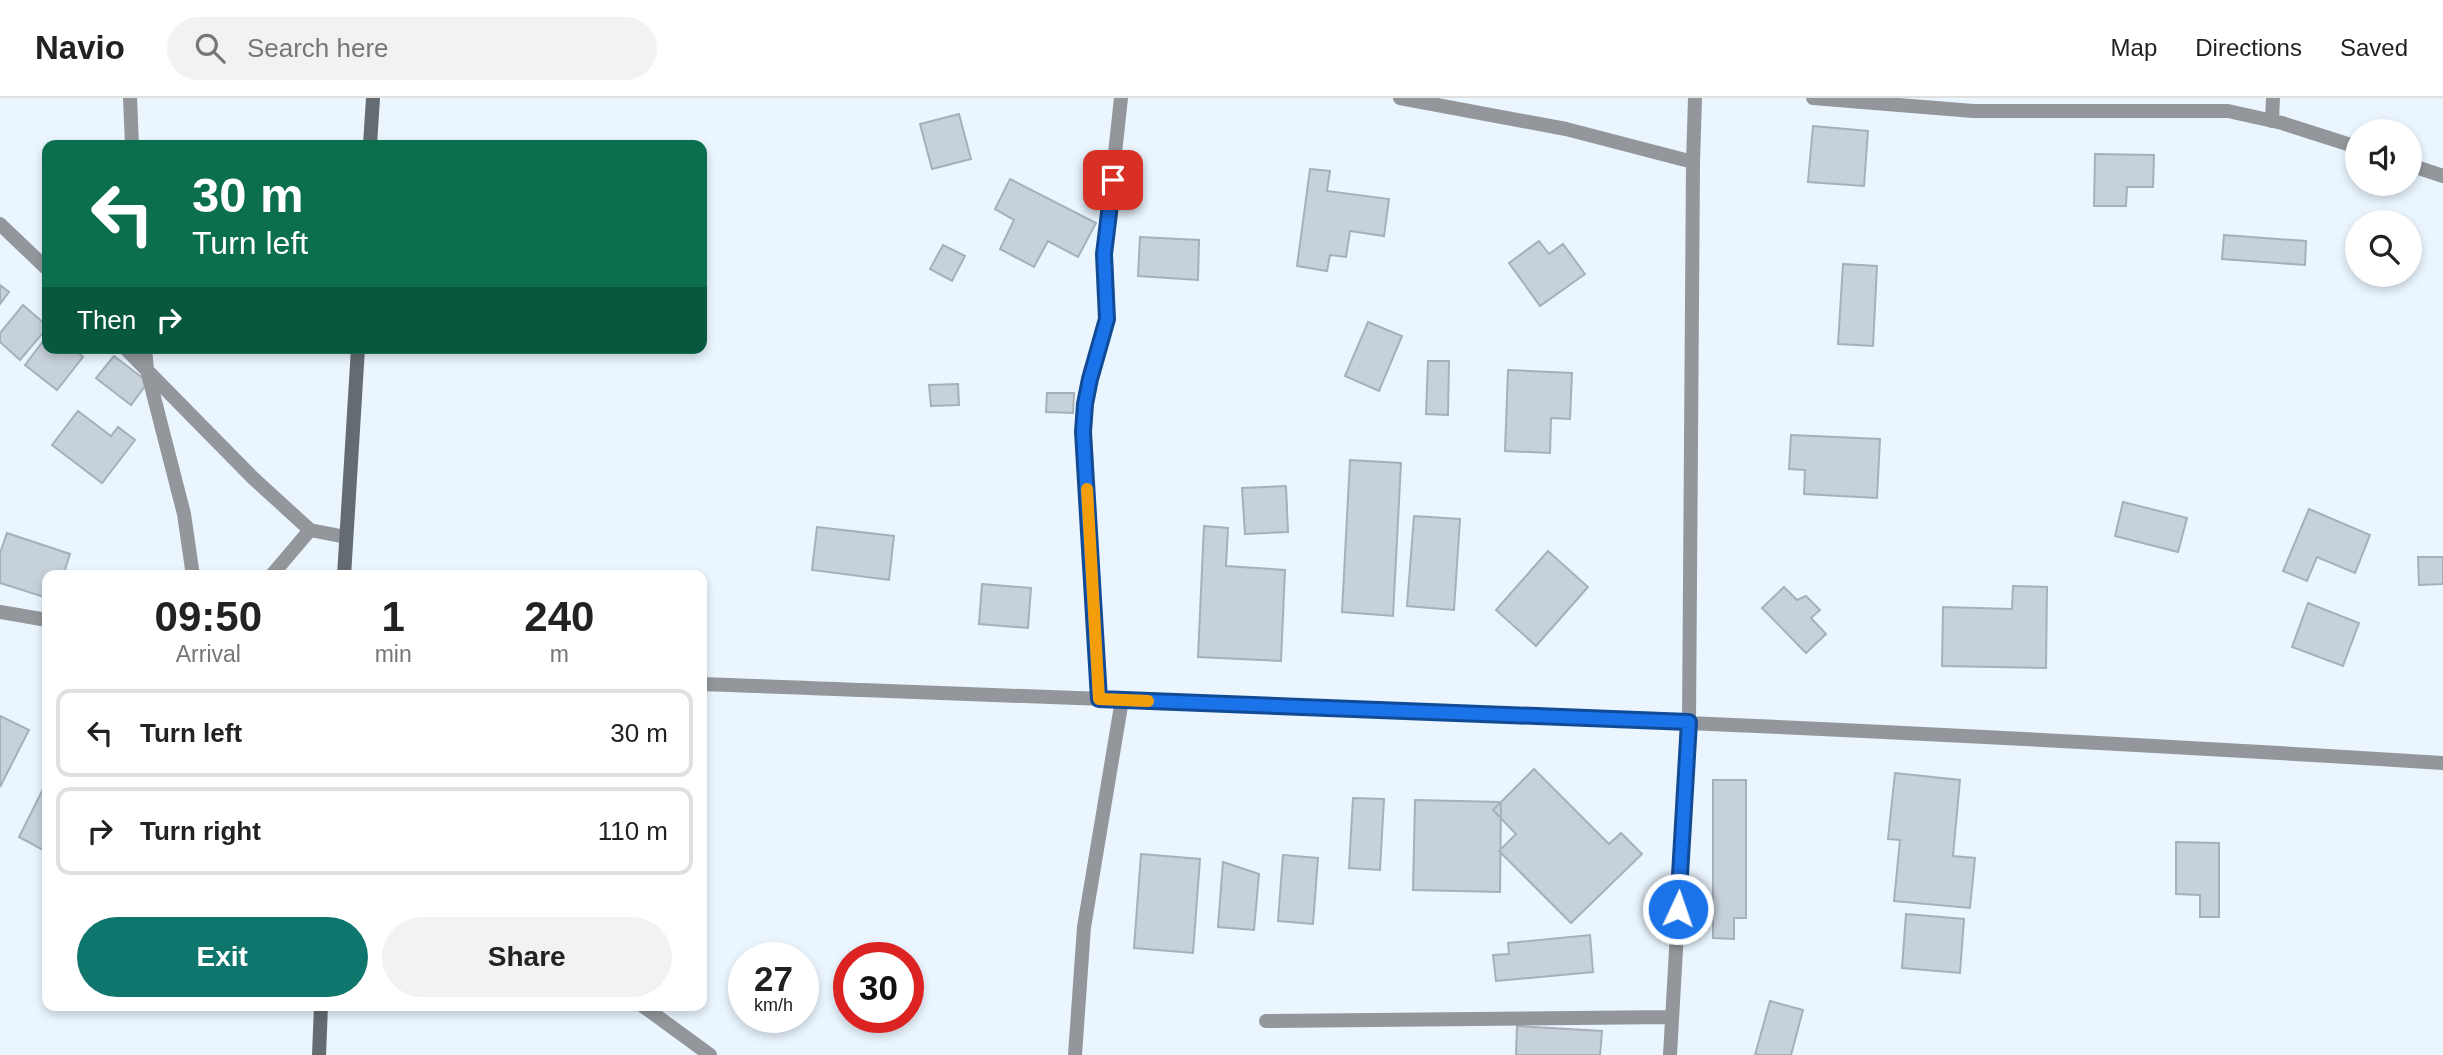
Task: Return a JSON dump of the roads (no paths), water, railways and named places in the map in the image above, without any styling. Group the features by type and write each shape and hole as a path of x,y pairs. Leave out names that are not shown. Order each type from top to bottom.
{"street":[{"path":"130,98 132,140"},
{"path":"370,140 373,98"},
{"path":"1099,699 1083,432 1090,379 1107,319 1104,254 1121,98"},
{"path":"1400,98 1566,129 1693,162"},
{"path":"1670,1055 1689,722 1695,98"},
{"path":"1813,98 1973,111 2228,111 2345,143"},
{"path":"2272,121 2273,98"},
{"path":"2422,169 2443,176"},
{"path":"0,224 42,264"},
{"path":"131,354 253,478 310,530 346,537"},
{"path":"146,354 147,370 184,514 192,570"},
{"path":"344,570 358,354"},
{"path":"276,570 310,530"},
{"path":"0,612 42,619"},
{"path":"707,684 1689,722 2127,743 2443,763"},
{"path":"1075,1055 1084,928 1122,700"},
{"path":"319,1055 321,1011"},
{"path":"650,1011 710,1055"},
{"path":"1266,1021 1672,1017"}]}
